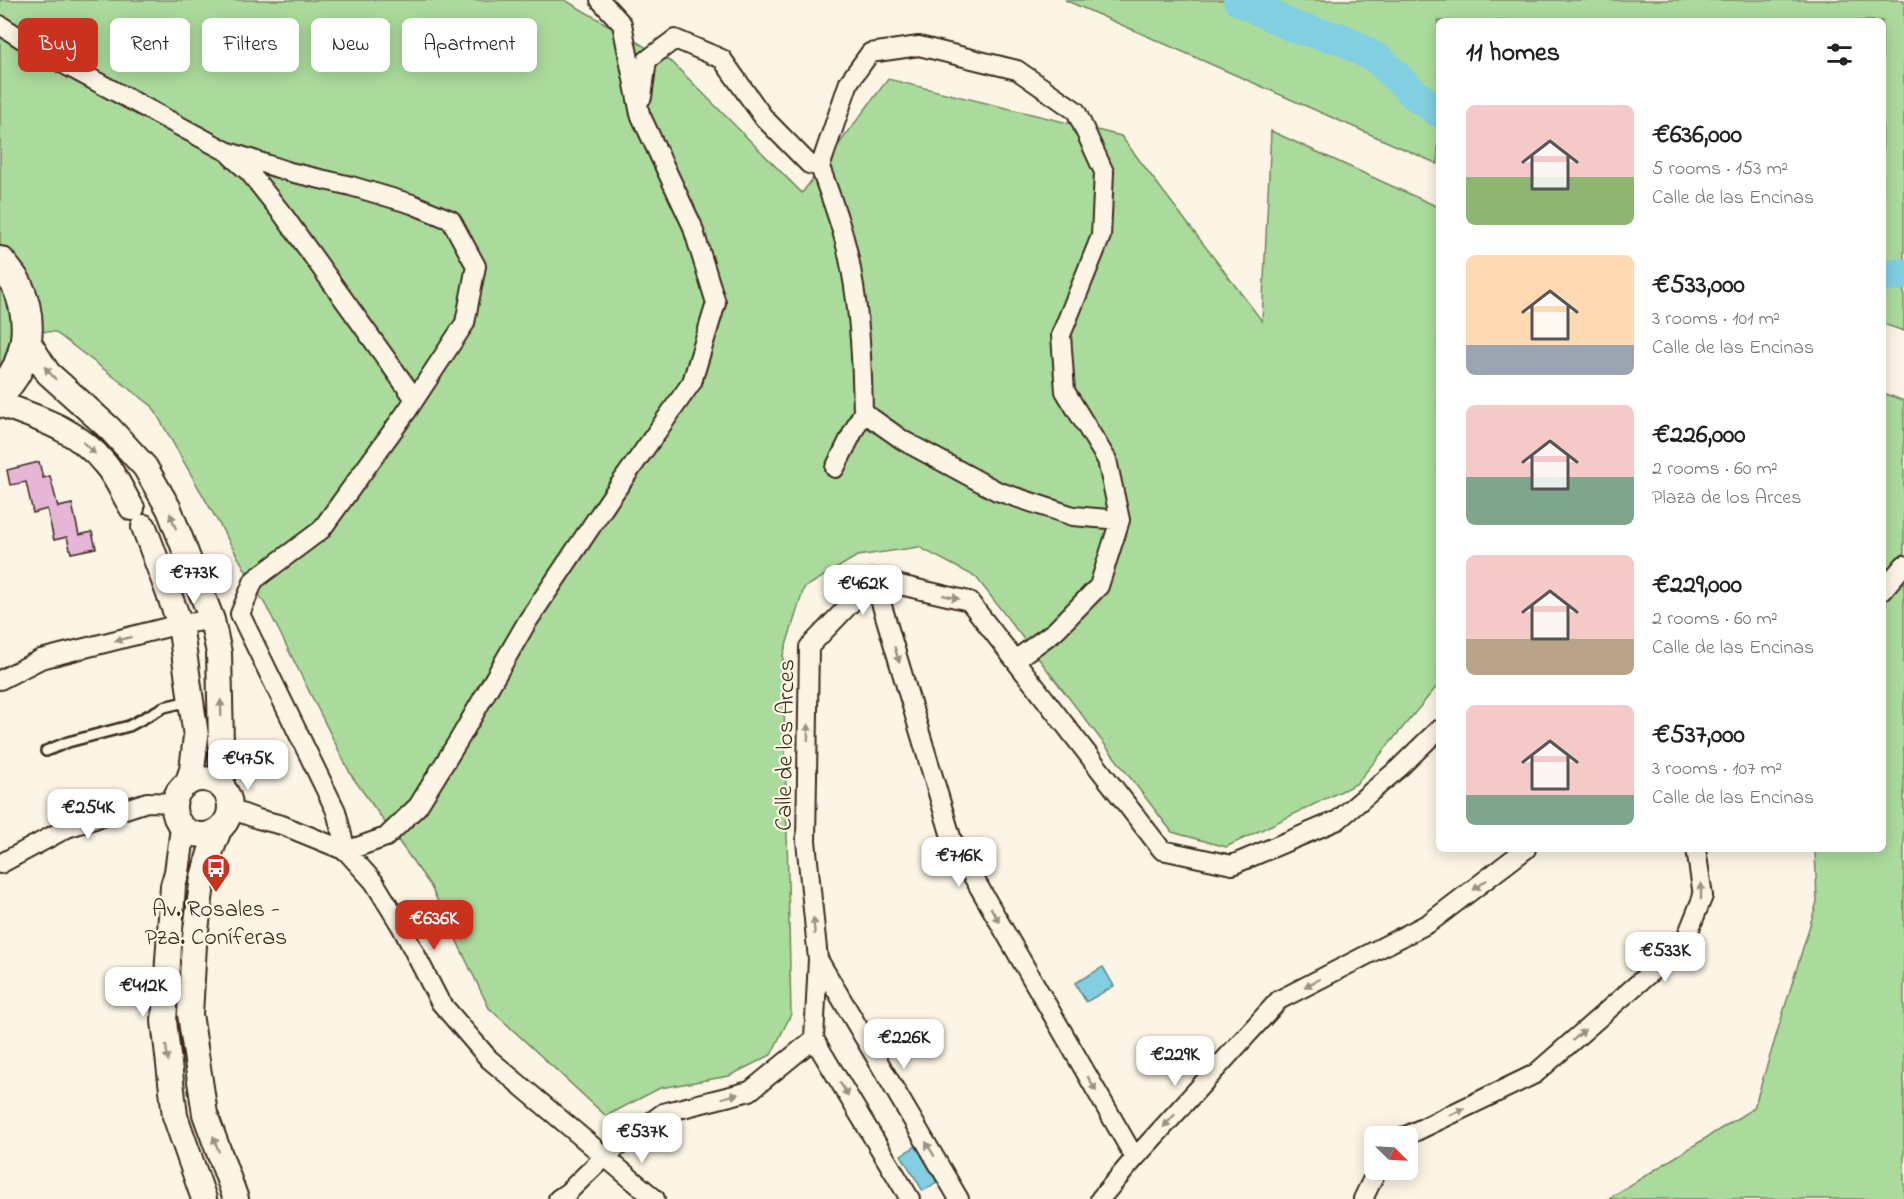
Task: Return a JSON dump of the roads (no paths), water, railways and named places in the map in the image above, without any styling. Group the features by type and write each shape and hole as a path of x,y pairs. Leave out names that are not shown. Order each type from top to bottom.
{"main road":[{"path":"0,262 16,283 26,311 27,340 20,363 8,384 0,392"}],"street":[{"path":"346,851 386,837 418,806 527,622 692,382 716,303 692,225 640,114 622,24 600,0"},
{"path":"0,25 47,55 226,152 290,172 351,186 412,204 451,220 476,266 465,323 415,399 321,530 254,580 240,614 336,811 346,851"},
{"path":"640,114 647,60 675,39 722,59 764,118 809,164 820,167"},
{"path":"835,468 863,412 862,345 851,267 836,212 820,167 849,82 870,53 919,46 1017,70 1076,111 1104,172 1101,236 1061,335 1065,391 1107,460 1120,520 1099,586 1055,631 1015,660"},
{"path":"226,152 249,172 284,216 415,399"},
{"path":"27,340 48,373 110,429 145,467 169,510 212,620 219,653 224,809 203,877 194,945 190,1014 205,1114 237,1199"},
{"path":"0,404 53,423 82,442 106,464 138,518 180,624 196,736 192,770 175,812 183,828 173,886 164,1021 175,1116 204,1199"},
{"path":"863,412 904,441 997,491 1073,516 1120,520"},
{"path":"1886,586 1904,566"},
{"path":"1135,1158 952,840 874,579 969,601 1162,850 1232,865 1338,820 1399,768 1436,732"},
{"name":"Calle de los Arces","path":"814,1039 818,959 806,841 808,647 874,579"},
{"path":"0,680 41,660 180,624 212,620"},
{"path":"0,864 67,828 147,802 181,794 197,780 207,780 224,809 282,825 346,851 374,882 440,1002 489,1059 655,1199"},
{"path":"183,828 198,835 207,835 224,809"},
{"path":"1100,1199 1279,1000 1429,923 1522,852"},
{"path":"1418,1130 1535,1074 1684,943 1703,896 1696,852"},
{"path":"818,959 959,1199"},
{"path":"558,1199 605,1156 663,1113 750,1091 814,1039 910,1199"},
{"path":"1363,1199 1372,1180"}],"lane":[{"path":"46,751 68,742 129,726 164,707 191,700"}],"water":[{"path":"1103,967 1114,986 1086,1002 1075,983"},
{"path":"916,1146 937,1182 923,1191 901,1155"}],"waterway":[{"path":"1239,0 1296,28 1342,39 1379,60 1414,94 1436,110"},
{"path":"1886,276 1904,274"}],"place":[{"name":"Av. Rosales - Pza. Coníferas","path":"216,894"}]}
